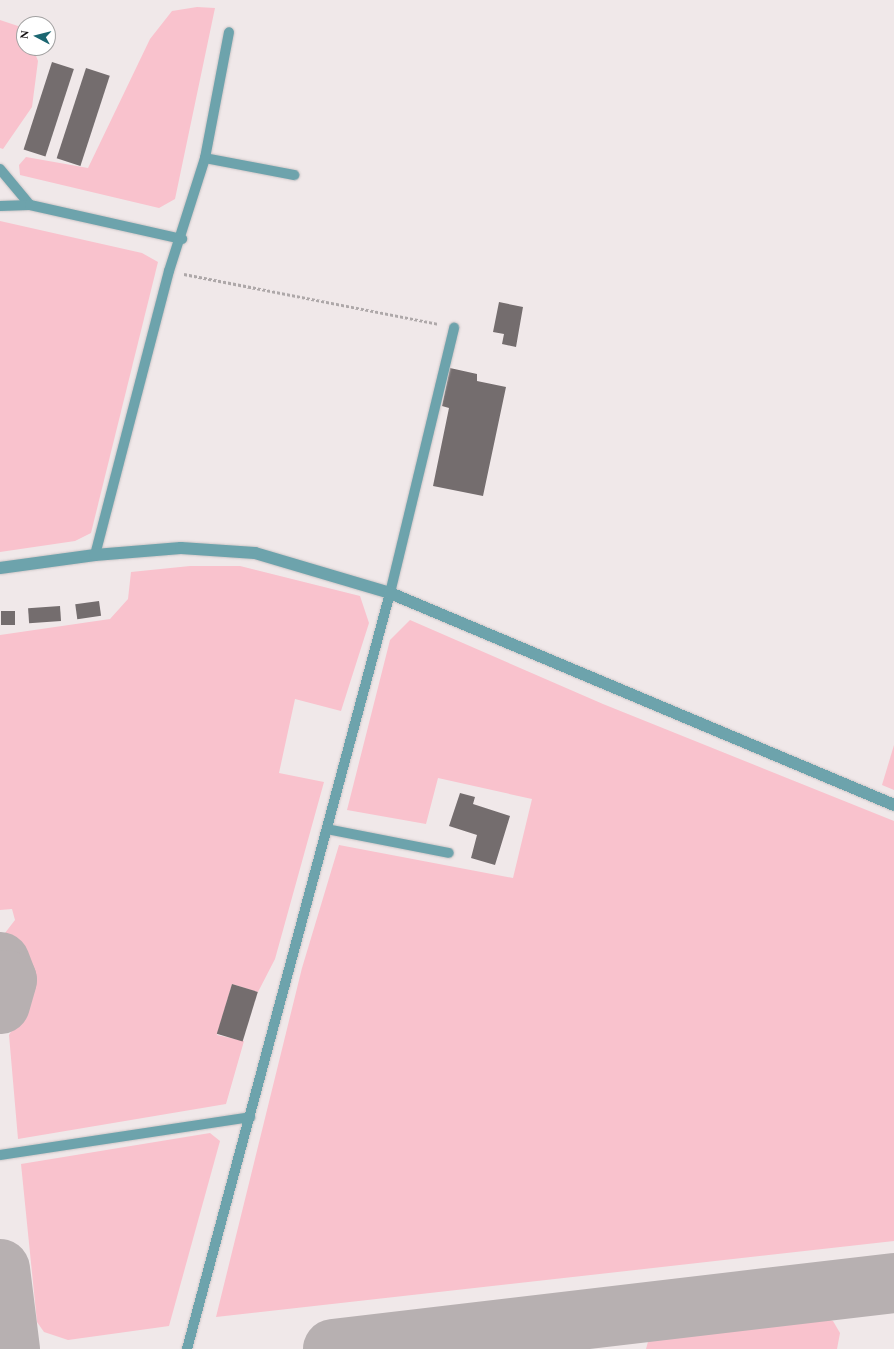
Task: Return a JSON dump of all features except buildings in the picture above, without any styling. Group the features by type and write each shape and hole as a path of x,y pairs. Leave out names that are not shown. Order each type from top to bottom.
{"street":[{"path":"0,568 94,555 181,548 255,553 390,593 894,805"}],"lane":[{"path":"94,555 169,271 182,239 205,158 229,32"},
{"path":"205,158 294,175"},
{"path":"0,169 30,204"},
{"path":"0,206 30,204 182,239"},
{"path":"187,1349 390,593 454,328"},
{"path":"327,829 449,853"},
{"path":"0,1154 250,1116"}],"path":[{"path":"169,271 454,328"}],"shaded area":[{"path":"197,7 215,8 175,199 159,208 20,175 19,165 26,157 88,168 150,39 172,11"},
{"path":"0,20 16,25 16,56 36,56 38,61 32,107 3,149 0,148"},
{"path":"0,221 142,253 158,262 91,533 75,541 0,552"},
{"path":"190,566 240,566 360,596 369,623 341,711 295,699 279,773 324,782 275,959 258,992 232,984 217,1035 244,1041 226,1104 18,1139 9,1035 29,1002 31,980 22,951 5,933 15,920 12,909 0,910 0,635 110,619 128,599 131,572"},
{"path":"410,620 603,704 894,821 894,1241 216,1317 302,968 339,845 513,878 532,799 438,778 426,824 347,810 390,640"},
{"path":"894,745 894,790 882,785"},
{"path":"210,1133 220,1141 169,1326 68,1340 44,1332 37,1322 21,1164"},
{"path":"818,1316 833,1321 840,1333 837,1349 646,1349 649,1338 664,1332"}],"taxiway":[{"path":"0,962 7,980 0,1004"},
{"path":"0,1269 10,1349"},
{"path":"333,1349 894,1283"}]}
